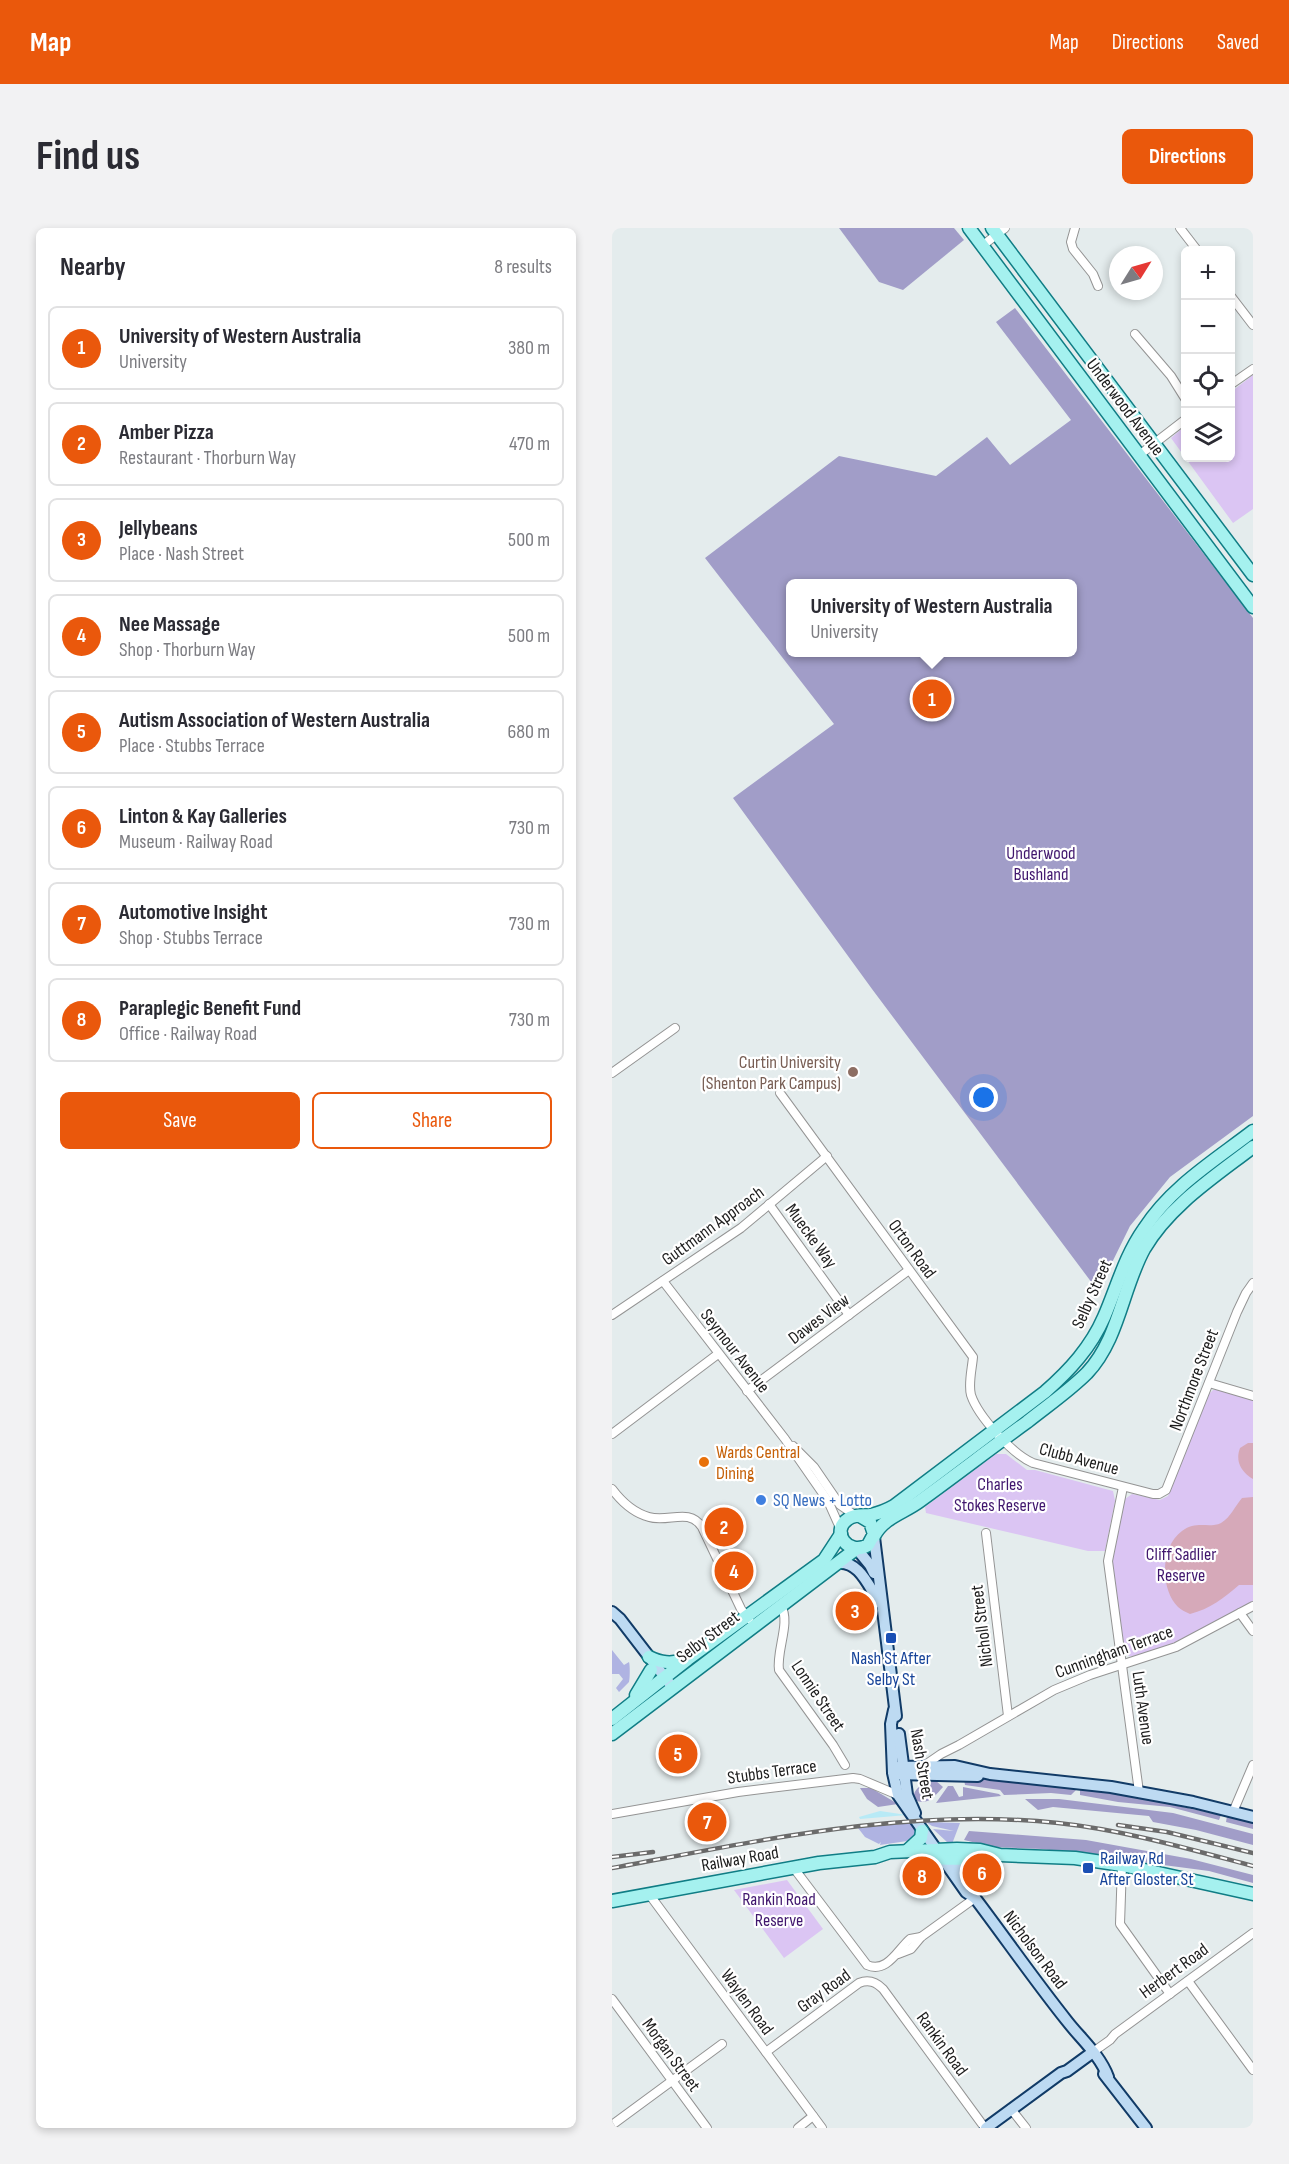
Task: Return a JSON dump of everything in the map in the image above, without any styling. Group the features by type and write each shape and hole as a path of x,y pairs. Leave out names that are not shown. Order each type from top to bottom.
{"main road":[{"name":"Underwood Avenue","path":"969,228 1253,607"},
{"name":"Underwood Avenue","path":"998,230 1154,445 1253,575"},
{"name":"Selby Street","path":"874,1536 886,1521 908,1510 999,1435 1076,1363 1095,1335 1134,1245 1153,1215 1174,1191 1253,1131"},
{"name":"Selby Street","path":"858,1516 874,1514 894,1506 1054,1401 1088,1372 1106,1345 1133,1272 1157,1229 1198,1189 1253,1147"},
{"path":"1076,1363 1088,1372"},
{"path":"858,1516 872,1523 874,1536 867,1546 856,1549 846,1543 841,1532 845,1521 858,1516"},
{"name":"Selby Street","path":"612,1719 666,1684 750,1621 824,1560 841,1532"},
{"name":"Nash Street","path":"874,1536 902,1793 922,1831 942,1854"},
{"name":"Selby Street","path":"612,1734 666,1684 688,1659 750,1621 781,1606 856,1549"},
{"name":"Nash Street","path":"856,1549 872,1568 882,1605"},
{"path":"837,1563 846,1564 862,1575 882,1605"},
{"path":"612,1612 620,1619 666,1684"},
{"path":"650,1663 674,1663 688,1659"},
{"path":"623,1710 641,1690 650,1663"},
{"path":"898,1771 955,1766 990,1774 1139,1792 1253,1817"},
{"path":"902,1793 923,1770"},
{"name":"Nash Street","path":"902,1793 942,1854"},
{"path":"907,1851 921,1838 922,1831"},
{"name":"Railway Road","path":"875,1857 891,1859 980,1850 1000,1855 1075,1858 1125,1865 1253,1894"},
{"name":"Railway Road","path":"612,1901 793,1867 875,1857 890,1852 942,1854"},
{"name":"Nicholson Road","path":"942,1854 966,1892 975,1898 1089,2052 1105,2067 1108,2077 1146,2128"},
{"name":"Herbert Road","path":"985,2128 1061,2073 1064,2067 1089,2052"}],"street":[{"path":"1075,228 1071,242 1073,249 1093,273 1098,286"},
{"path":"1180,228 1194,246"},
{"path":"982,246 998,230"},
{"path":"1234,300 1253,325"},
{"path":"1135,334 1171,376 1181,393"},
{"path":"1235,382 1253,369"},
{"path":"1138,456 1181,422"},
{"path":"612,1073 675,1028"},
{"name":"Orton Road","path":"780,1093 973,1357 971,1396 999,1435"},
{"name":"Guttmann Approach","path":"612,1315 741,1228 827,1156"},
{"name":"Muecke Way","path":"770,1204 849,1315"},
{"name":"Dawes View","path":"747,1391 909,1270"},
{"name":"Seymour Avenue","path":"663,1281 785,1439 830,1504 841,1532"},
{"name":"Northmore Street","path":"1166,1490 1245,1293 1253,1284"},
{"path":"612,1434 718,1354"},
{"path":"1209,1383 1253,1396"},
{"name":"Clubb Avenue","path":"999,1435 1016,1453 1033,1463 1153,1494 1166,1490"},
{"name":"Seymour Avenue","path":"785,1439 814,1467 840,1505 858,1516"},
{"name":"Luth Avenue","path":"1124,1487 1108,1561 1139,1792"},
{"path":"612,1489 626,1505 647,1517 687,1516 696,1519 750,1621"},
{"name":"Nicholl Street","path":"986,1533 1008,1716"},
{"name":"Lonnie Street","path":"781,1606 785,1616 779,1670 845,1765"},
{"name":"Cunningham Terrace","path":"923,1770 954,1746 1063,1686 1176,1647 1253,1606"},
{"path":"1240,1613 1253,1631"},
{"path":"1233,1812 1253,1765"},
{"path":"853,1778 870,1776"},
{"name":"Stubbs Terrace","path":"612,1814 729,1794 853,1778 902,1793"},
{"path":"1125,1865 1120,1924 1170,1995"},
{"path":"793,1867 862,1960 867,1965 875,1967 883,1965 898,1954 910,1939 921,1937 975,1898"},
{"name":"Waylen Road","path":"649,1894 822,2128"},
{"name":"Herbert Road","path":"1089,2052 1253,1934"},
{"name":"Gray Road","path":"766,2052 859,1983 872,1981"},
{"name":"Rankin Road","path":"872,1981 883,1989 985,2128"},
{"path":"1188,1982 1253,2070"},
{"name":"Morgan Street","path":"612,1999 706,2128"},
{"path":"612,2125 722,2044"},
{"path":"1011,2109 1026,2128"},
{"path":"798,2128 813,2116"}],"shaded area":[{"path":"1253,1443 1253,1479 1242,1470 1238,1457 1240,1448"},
{"path":"1253,1497 1253,1585 1239,1585 1216,1602 1197,1612 1190,1614 1181,1609 1168,1590 1165,1568 1166,1557 1175,1538 1182,1531 1193,1526 1221,1523 1242,1498"},
{"path":"612,1650 624,1665 629,1662 629,1682 619,1692 616,1688 623,1679 619,1674 612,1674"},
{"path":"926,1822 960,1823 952,1844 933,1829 954,1831 932,1826"},
{"path":"914,1823 917,1829 914,1840 880,1845 881,1842 879,1844 865,1837 858,1828"}],"green space":[{"path":"839,228 954,228 964,240 903,290 879,282"},
{"name":"Underwood Bushland","path":"1015,308 1253,618 1253,1116 1170,1177 1130,1226 1098,1291 872,989 733,798 834,724 705,558 839,456 936,476 987,437 1010,465 1071,420 996,322"},
{"path":"1253,375 1253,509 1233,523 1189,462 1235,462 1235,389"},
{"path":"1181,429 1181,452 1171,438"},
{"name":"Cliff Sadlier Reserve","path":"1213,1390 1253,1400 1253,1602 1173,1644 1156,1651 1129,1656 1123,1649 1112,1563 1125,1499 1132,1494 1160,1500 1168,1496 1208,1395"},
{"name":"Charles Stokes Reserve","path":"996,1454 1006,1454 1027,1470 1035,1470 1113,1491 1115,1501 1105,1551 1088,1551 926,1513 925,1507"},
{"path":"964,1779 994,1779 1075,1788 1076,1790 1071,1795 1051,1793 1004,1795 1000,1790 965,1785"},
{"path":"935,1780 943,1787 933,1797 922,1802 913,1799 918,1788"},
{"path":"948,1786 953,1786 959,1797 963,1796 963,1787 1001,1796 936,1803"},
{"path":"860,1788 871,1788 898,1804 878,1807 867,1799"},
{"path":"1080,1790 1126,1795 1221,1815 1219,1820 1170,1807 1118,1802 1080,1795"},
{"path":"1025,1799 1059,1799 1173,1813 1253,1834 1253,1845 1196,1830 1153,1822 1149,1816 1053,1807 1038,1810"},
{"path":"1227,1816 1253,1823 1253,1829 1226,1822"},
{"path":"969,1831 1086,1840 1191,1859 1253,1875 1253,1883 1209,1871 1042,1849 993,1847 964,1840"},
{"name":"Rankin Road Reserve","path":"787,1880 823,1929 784,1958 734,1890"}],"sand":[{"path":"880,1811 907,1815 860,1819 859,1817"}],"railway":[{"path":"612,1868 834,1829 945,1819 1002,1819 1083,1826 1156,1841 1253,1866"},
{"path":"1118,1825 1167,1832 1253,1853"},
{"path":"612,1857 653,1852"}],"place":[{"name":"University of Western Australia","path":"932,699"},
{"name":"Curtin University (Shenton Park Campus)","path":"853,1072"},
{"name":"Wards Central Dining","path":"704,1462"},
{"name":"SQ News + Lotto","path":"761,1500"},
{"name":"Amber Pizza","path":"724,1527"},
{"name":"Nee Massage","path":"734,1571"},
{"name":"Jellybeans","path":"855,1611"},
{"name":"Nash St After Selby St","path":"891,1638"},
{"name":"Autism Association of Western Australia","path":"678,1754"},
{"name":"Automotive Insight","path":"707,1822"},
{"name":"Railway Rd After Gloster St","path":"1088,1868"},
{"name":"Linton & Kay Galleries","path":"982,1873"},
{"name":"Paraplegic Benefit Fund","path":"922,1876"}]}
